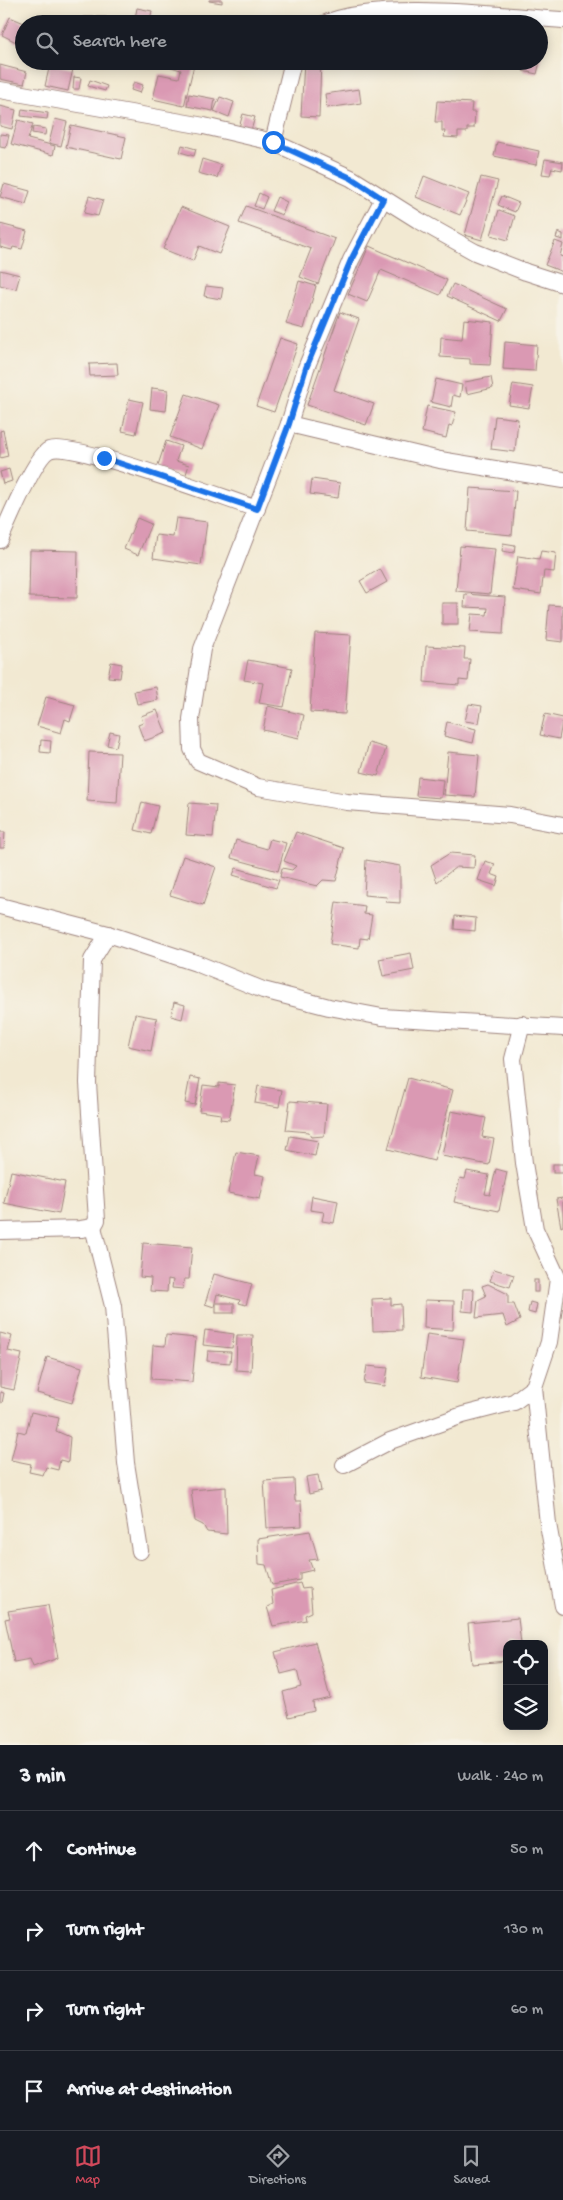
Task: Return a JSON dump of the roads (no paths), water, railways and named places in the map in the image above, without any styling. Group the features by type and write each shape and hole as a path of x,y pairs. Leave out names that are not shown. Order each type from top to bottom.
{"street":[{"path":"361,15 378,12 439,11 494,15"},
{"path":"548,19 563,20"},
{"path":"273,142 290,70"},
{"path":"0,90 195,125 273,142 351,178 383,199 475,252 563,284"},
{"path":"383,199 351,260 313,350 289,424 202,649 191,718 192,749 198,761 258,787 347,802 510,815 563,825"},
{"path":"289,424 440,460 563,480"},
{"path":"0,540 16,503 42,458 49,450 67,449 104,458 257,509"},
{"path":"0,906 108,934 196,963 263,990 329,1007 382,1017 522,1024 563,1028"},
{"path":"108,934 92,960 88,1084 97,1220 93,1227 113,1306 126,1463 140,1550"},
{"path":"522,1024 513,1059 524,1163 535,1229 558,1279 549,1342 534,1387 548,1524 563,1606"},
{"path":"0,1231 93,1227"},
{"path":"344,1465 390,1441 426,1427 514,1402 534,1387"}]}
